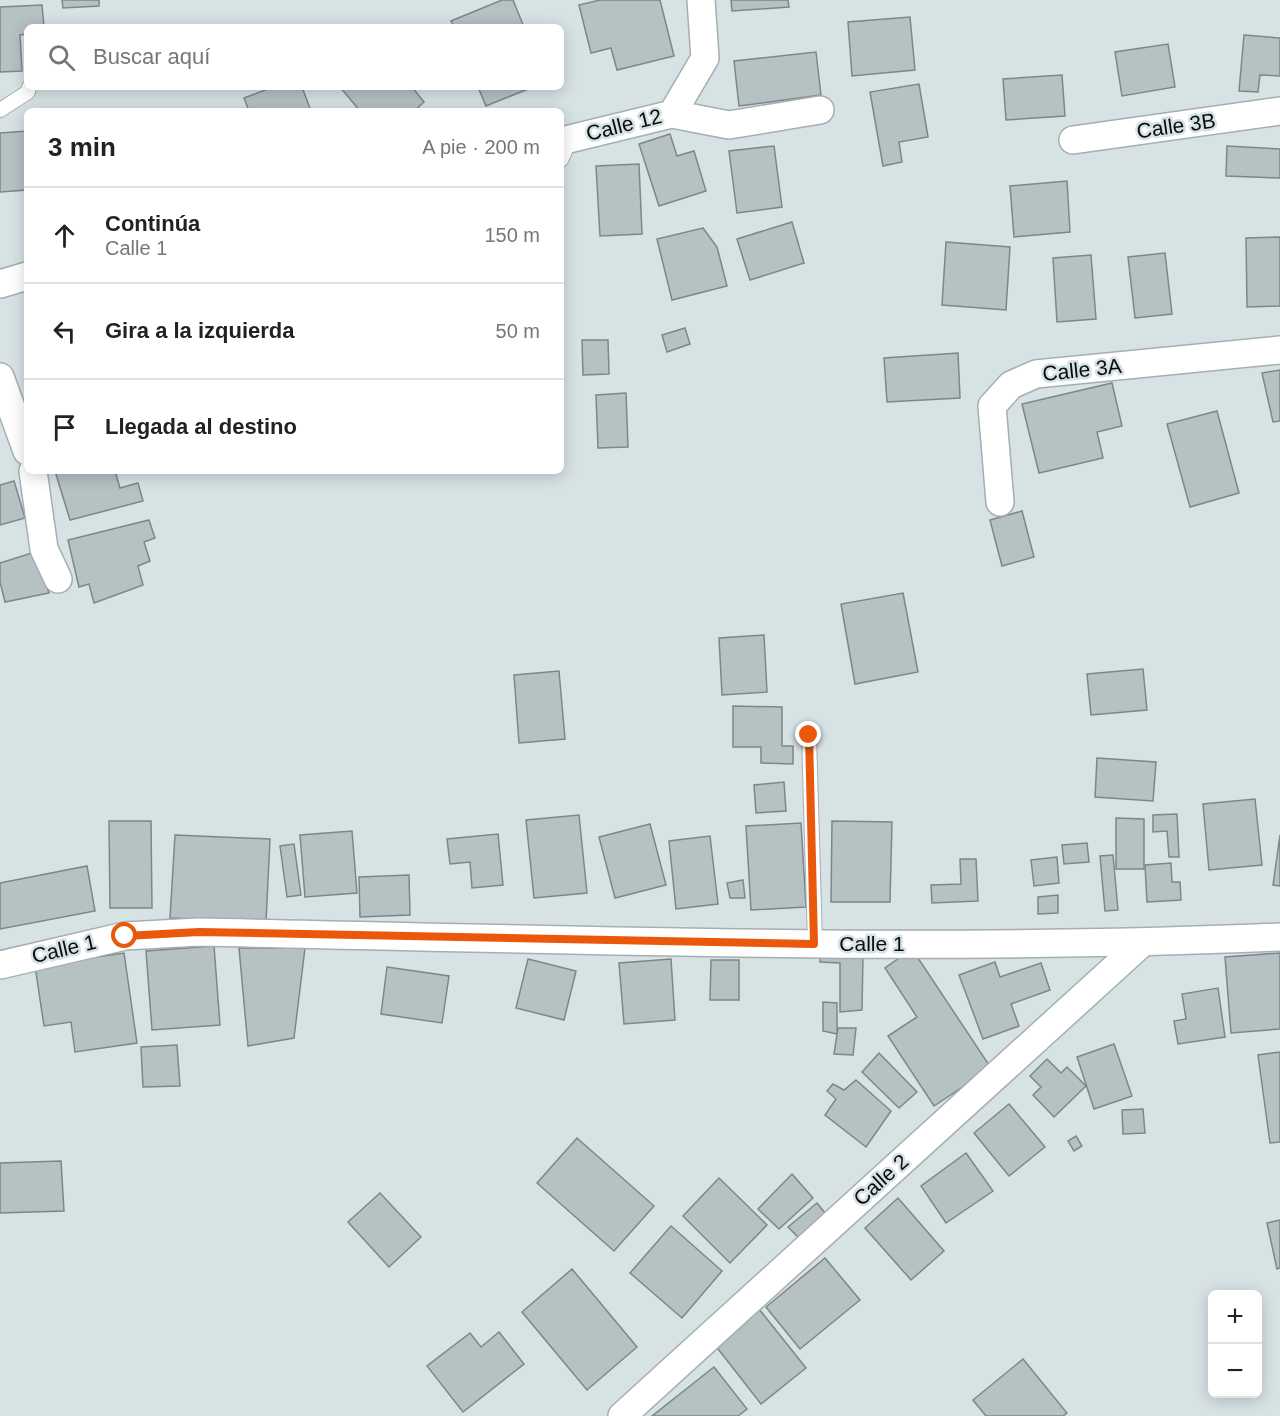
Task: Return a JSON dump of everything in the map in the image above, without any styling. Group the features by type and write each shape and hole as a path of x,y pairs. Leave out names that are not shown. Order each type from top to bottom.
{"street":[{"name":"Calle 12","path":"564,146 672,114 705,58 700,0"},
{"path":"672,114 729,125 820,110"},
{"name":"Calle 3B","path":"1073,140 1280,111"},
{"path":"0,284 24,277"},
{"name":"Calle 3A","path":"1000,502 992,406 1011,385 1036,374 1280,350"},
{"path":"0,377 24,443"},
{"path":"33,474 44,549 58,579"},
{"name":"Calle 1","path":"0,965 125,936 199,932 814,944 1141,944 1280,938"},
{"name":"Calle 2","path":"622,1416 1141,944"}],"lane":[{"path":"0,110 28,90"},
{"path":"809,735 814,944"}],"building":[{"path":"62,0 99,0 99,6 63,8"},
{"path":"502,0 513,0 523,24 452,24 451,21"},
{"path":"600,0 660,0 674,56 617,70 611,48 591,53 579,5"},
{"path":"731,0 788,0 789,7 732,11"},
{"path":"42,5 44,24 24,24 24,34 20,35 22,71 0,72 0,7"},
{"path":"910,17 915,70 852,76 848,22"},
{"path":"1244,35 1280,38 1280,76 1260,75 1258,92 1239,91"},
{"path":"1168,44 1175,87 1122,96 1115,52"},
{"path":"816,52 821,95 739,106 734,61"},
{"path":"1062,75 1065,116 1006,120 1003,79"},
{"path":"919,84 928,137 899,142 902,162 883,166 870,92"},
{"path":"265,90 303,90 310,108 248,108 244,98"},
{"path":"342,90 414,90 424,102 417,108 358,108"},
{"path":"479,90 526,90 486,106"},
{"path":"24,131 24,190 0,192 0,133"},
{"path":"670,134 677,156 694,151 706,191 659,206 639,144"},
{"path":"774,146 782,207 737,213 729,151"},
{"path":"1227,146 1280,149 1280,178 1226,176"},
{"path":"639,164 642,234 600,236 596,166"},
{"path":"1067,181 1070,232 1014,237 1010,186"},
{"path":"792,222 804,263 750,280 737,239"},
{"path":"703,228 717,247 727,286 672,300 657,239"},
{"path":"1280,237 1280,306 1247,307 1246,238"},
{"path":"946,242 1010,247 1006,310 942,305"},
{"path":"1165,253 1172,314 1135,318 1128,257"},
{"path":"1091,255 1096,319 1057,322 1053,258"},
{"path":"685,328 690,344 667,352 662,335"},
{"path":"582,340 608,340 609,374 583,375"},
{"path":"958,353 960,398 887,402 884,358"},
{"path":"1280,370 1280,421 1273,422 1262,373"},
{"path":"1112,383 1122,426 1097,432 1103,458 1039,473 1022,404"},
{"path":"626,393 628,447 598,448 596,395"},
{"path":"1217,411 1239,493 1190,507 1167,424"},
{"path":"56,474 116,474 120,488 138,483 143,501 70,520"},
{"path":"14,481 25,518 0,525 0,485"},
{"path":"1022,511 1034,557 1002,566 990,520"},
{"path":"149,520 155,538 144,542 150,561 138,566 143,585 94,603 89,584 79,587 68,540"},
{"path":"35,552 49,593 5,602 0,582 0,563"},
{"path":"903,593 918,672 855,684 841,604"},
{"path":"764,635 767,692 722,695 719,638"},
{"path":"1143,669 1147,710 1091,715 1087,674"},
{"path":"559,671 565,739 519,743 514,675"},
{"path":"733,706 782,707 782,746 793,746 793,764 761,763 761,747 733,747"},
{"path":"1097,758 1156,762 1153,801 1095,797"},
{"path":"784,782 786,811 756,813 754,785"},
{"path":"1255,799 1262,865 1209,870 1203,804"},
{"path":"1177,814 1179,857 1169,857 1167,831 1153,832 1153,815"},
{"path":"579,815 587,893 534,898 526,820"},
{"path":"1116,818 1144,819 1144,869 1116,869"},
{"path":"109,821 151,821 152,908 110,908"},
{"path":"832,821 892,822 890,902 831,902"},
{"path":"801,823 806,907 751,910 746,826"},
{"path":"650,824 666,885 615,898 599,837"},
{"path":"352,831 357,893 305,897 300,835"},
{"path":"498,834 503,885 472,888 470,862 450,864 447,839"},
{"path":"175,835 270,839 266,922 170,918"},
{"path":"1280,835 1280,886 1273,885"},
{"path":"710,836 718,904 676,909 669,841"},
{"path":"1087,843 1089,862 1064,864 1062,845"},
{"path":"294,844 301,895 287,897 280,846"},
{"path":"1113,855 1118,910 1105,911 1100,856"},
{"path":"1057,857 1059,883 1034,886 1031,860"},
{"path":"960,859 976,859 978,901 932,903 931,885 961,884"},
{"path":"1171,863 1172,882 1180,882 1181,900 1147,902 1145,865"},
{"path":"87,866 95,911 0,929 0,883"},
{"path":"409,875 410,915 360,917 359,877"},
{"path":"743,880 745,898 730,898 727,883"},
{"path":"1058,895 1058,913 1038,914 1038,897"},
{"path":"214,946 220,1025 152,1030 146,951"},
{"path":"239,948 305,948 294,1038 248,1046"},
{"path":"912,949 991,1068 934,1106 888,1036 917,1017 885,968"},
{"path":"821,950 863,955 862,1010 840,1012 840,963 820,962"},
{"path":"124,953 137,1043 75,1052 71,1022 44,1026 35,966"},
{"path":"1280,953 1280,1029 1231,1033 1225,957"},
{"path":"528,959 576,971 564,1020 516,1008"},
{"path":"671,959 675,1020 624,1024 619,963"},
{"path":"711,960 739,960 739,1000 710,1000"},
{"path":"995,962 1000,977 1041,963 1050,990 1011,1004 1019,1026 983,1039 959,975"},
{"path":"387,967 449,976 442,1023 381,1014"},
{"path":"1218,988 1225,1037 1178,1044 1174,1021 1186,1019 1182,994"},
{"path":"823,1002 837,1003 837,1034 823,1031"},
{"path":"838,1028 856,1028 853,1055 834,1054"},
{"path":"1114,1044 1132,1096 1094,1109 1077,1057"},
{"path":"177,1045 180,1086 143,1087 141,1047"},
{"path":"1280,1052 1280,1142 1270,1143 1258,1055"},
{"path":"879,1053 917,1092 899,1108 862,1072"},
{"path":"1047,1059 1061,1073 1067,1067 1086,1086 1054,1117 1033,1095 1041,1087 1030,1076"},
{"path":"856,1080 891,1111 866,1147 825,1115 836,1099 827,1091 833,1084 844,1090"},
{"path":"1009,1104 1045,1147 1009,1176 974,1133"},
{"path":"1143,1109 1145,1133 1123,1134 1122,1110"},
{"path":"1076,1136 1082,1146 1074,1151 1068,1141"},
{"path":"577,1138 654,1206 614,1251 537,1183"},
{"path":"966,1153 993,1191 946,1223 921,1186"},
{"path":"61,1161 64,1211 0,1213 0,1163"},
{"path":"792,1174 813,1198 779,1229 758,1209"},
{"path":"719,1178 767,1225 730,1263 683,1216"},
{"path":"380,1193 421,1237 389,1267 348,1222"},
{"path":"898,1198 944,1251 911,1280 865,1228"},
{"path":"817,1203 825,1213 799,1238 788,1227"},
{"path":"1280,1220 1280,1268 1277,1269 1267,1223"},
{"path":"671,1226 722,1271 682,1318 630,1273"},
{"path":"825,1258 860,1300 800,1349 766,1307"},
{"path":"572,1269 637,1347 587,1390 522,1312"},
{"path":"759,1309 806,1368 761,1404 715,1345"},
{"path":"499,1332 524,1364 463,1412 427,1366 470,1333 481,1347"},
{"path":"1023,1359 1067,1413 1063,1416 986,1416 973,1400"},
{"path":"714,1367 747,1409 738,1416 652,1416"}],"route":[{"path":"125,936 199,932 814,944 809,735"}]}
